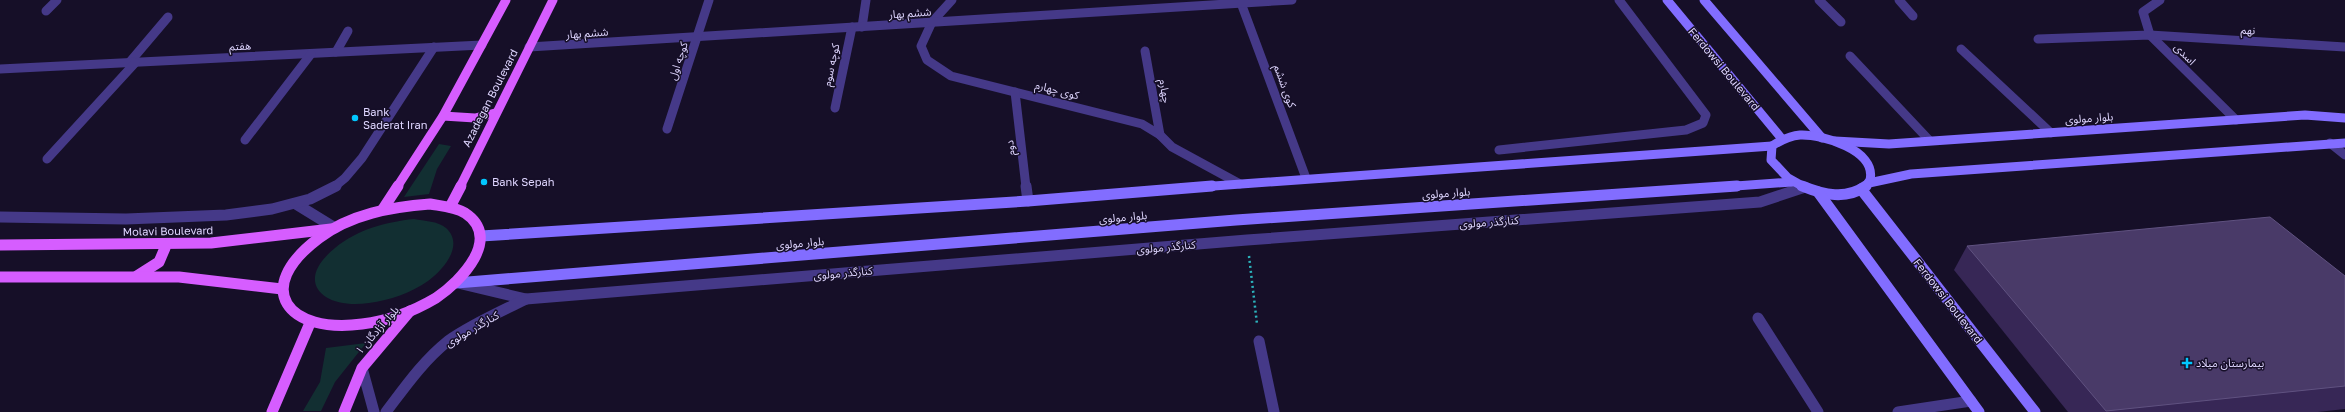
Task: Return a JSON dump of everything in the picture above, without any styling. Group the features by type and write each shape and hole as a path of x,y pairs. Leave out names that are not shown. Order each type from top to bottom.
{"main road":[{"path":"383,210 443,116 506,0"},
{"name":"Azadegan Boulevard","path":"450,207 495,113 553,0"},
{"name":"Ferdowsi Boulevard","path":"1667,0 1782,139"},
{"path":"1704,0 1822,138"},
{"path":"443,116 455,118 475,118 495,113"},
{"name":"بلوار مولوی","path":"1835,141 1889,144 1929,140 2305,115 2345,118"},
{"path":"481,236 1028,201 1306,178 1772,146 1782,139 1800,135 1835,141 1847,147 1865,161 1871,176 1865,186"},
{"path":"1772,146 1770,152 1775,167 1792,182 1818,192 1842,194 1865,186 1911,174 2345,143"},
{"name":"بلوار مولوی","path":"456,283 1251,219 1792,182"},
{"name":"Ferdowsi Boulevard","path":"1865,186 2035,412"},
{"path":"1818,192 1979,412"},
{"path":"430,204 450,207 466,214 476,224 481,236 479,251 470,267 456,283 435,298 411,310 384,320 357,326 332,326 310,323 294,315 284,303 282,289 285,277 292,264 318,239 335,228 383,210 407,205 430,204"},
{"name":"Molavi Boulevard","path":"0,245 211,243 335,228"},
{"path":"133,278 150,270 161,260 165,248 162,244"},
{"path":"0,277 179,277 282,289"},
{"name":"بلوار آزادگان ۱","path":"344,412 362,368 411,310"},
{"path":"272,412 310,323"}],"street":[{"path":"46,11 57,0"},
{"name":"کوچه اول","path":"667,129 709,0"},
{"path":"862,27 866,0"},
{"name":"کوی چهارم","path":"952,0 932,22 921,46 927,60 951,76 1142,124 1160,135 1172,147 1240,184"},
{"path":"1122,0 1123,10"},
{"name":"ششم بهار","path":"529,47 1123,10 1179,4 1292,0"},
{"path":"1499,150 1686,130 1703,123 1706,115 1619,0"},
{"path":"1819,0 1840,22"},
{"path":"1900,0 1913,16"},
{"name":"اسدی","path":"2160,0 2143,12 2150,35 2236,120"},
{"name":"کوی ششم","path":"1241,3 1306,178"},
{"path":"47,159 132,63 168,17"},
{"name":"کوچه سوم","path":"835,108 852,27"},
{"path":"336,52 348,31"},
{"name":"نهم","path":"2038,39 2150,35 2345,47"},
{"name":"هفتم","path":"0,70 482,45"},
{"path":"0,217 151,218 231,215 296,204 339,184 362,158 434,47"},
{"path":"1961,49 2051,133"},
{"name":"چهارم","path":"1145,51 1160,135"},
{"path":"245,140 311,54"},
{"path":"1850,56 1929,140"},
{"name":"دوم","path":"1015,92 1028,201"},
{"path":"2330,143 2345,154"},
{"name":"کنارگذر مولوی","path":"456,283 526,299 1247,240 1760,202 1805,187"},
{"path":"296,204 335,228"},
{"name":"کنارگذر مولوی","path":"386,412 407,383 440,348 468,330 526,299"},
{"path":"1758,318 1818,412"},
{"path":"1259,341 1274,412"},
{"path":"362,368 374,412"},
{"path":"1898,412 1971,402"}],"path":[{"path":"1247,240 1259,341"}],"green space":[{"path":"439,144 451,146 437,169 429,194 404,197"},
{"path":"414,219 443,226 451,235 453,242 453,249 450,257 440,270 428,281 415,289 400,295 369,303 353,304 339,302 328,298 319,291 315,283 316,272 322,261 344,241 363,231 383,224"},
{"path":"366,343 335,382 321,411 303,411 320,382 326,348"}],"building":[{"name":"بیمارستان میلاد","path":"2270,217 2345,276 2345,386 2106,411 1967,246"}],"place":[{"name":"Bank Saderat Iran","path":"355,118"},
{"name":"Bank Sepah","path":"484,182"},
{"name":"بیمارستان میلاد","path":"2187,363"}]}
